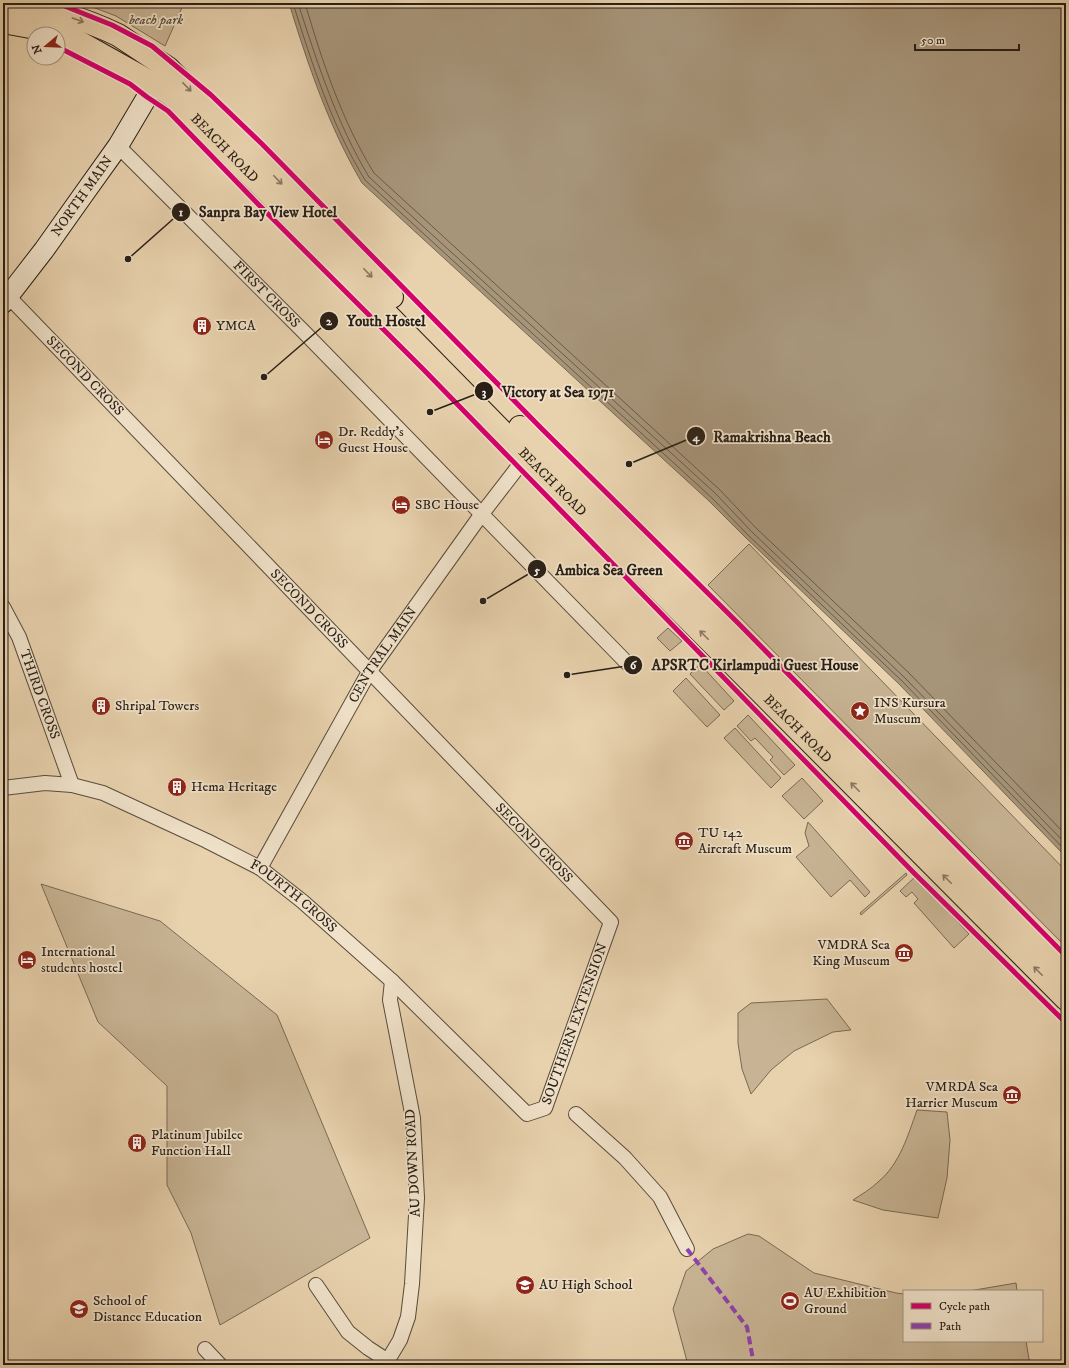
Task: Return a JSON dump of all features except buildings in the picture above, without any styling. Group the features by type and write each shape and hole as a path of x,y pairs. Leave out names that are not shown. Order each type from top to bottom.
{"main road":[{"name":"BEACH ROAD","path":"13,3 25,4 110,31 118,35 162,76 175,98 533,451 1066,999"},
{"name":"BEACH ROAD","path":"3,22 63,33 162,76"},
{"name":"BEACH ROAD","path":"533,451 729,632 1066,976"}],"street":[{"name":"NORTH MAIN","path":"5,300 44,250 118,146 139,109 162,76"},
{"name":"FIRST CROSS","path":"118,146 303,331 627,663"},
{"name":"SECOND CROSS","path":"5,300 611,922"},
{"name":"CENTRAL MAIN","path":"260,868 369,672 481,514 518,467 533,451"},
{"name":"THIRD CROSS","path":"3,607 19,637 72,784"},
{"name":"FOURTH CROSS","path":"3,788 45,784 72,784 103,792 207,841 260,868 302,901 392,981 527,1114"},
{"name":"SOUTHERN EXTENSION","path":"527,1114 545,1108 611,922"},
{"name":"AU DOWN ROAD","path":"387,1363 400,1340 408,1317 412,1284 417,1198 413,1118 390,1000 392,981"},
{"path":"576,1114 625,1158 660,1196 687,1249"},
{"path":"316,1285 348,1332 387,1363"},
{"path":"204,1349 220,1365"}],"green space":[{"name":"beach park","path":"82,3 184,3 165,46 116,16"},
{"path":"749,544 1066,871 1066,947 708,585"},
{"path":"668,628 682,641 670,651 657,638"},
{"path":"700,664 734,701 724,710 690,674"},
{"path":"686,678 720,715 707,727 673,691"},
{"path":"748,715 795,765 784,775 770,760 773,757 755,738 751,741 737,726"},
{"path":"735,728 781,778 771,788 724,738"},
{"path":"802,778 823,801 804,819 782,796"},
{"path":"808,822 870,892 865,897 850,880 831,897 796,857 809,846 805,833"},
{"path":"906,873 907,875 861,915 860,913"},
{"path":"916,876 969,934 954,948 914,903 918,899 912,892 906,897 900,891"},
{"path":"41,884 160,921 277,1015 370,1238 220,1325 191,1233 167,1185 167,1086 98,1022"},
{"path":"827,999 851,1030 833,1032 794,1051 771,1070 751,1094 742,1069 738,1043 738,1013 751,1003"},
{"path":"917,1110 947,1112 950,1140 947,1178 938,1218 883,1210 853,1200 875,1185 892,1167 902,1149"},
{"name":"AU Exhibition Ground","path":"748,1234 759,1236 814,1273 903,1294 903,1342 1026,1342 1030,1365 688,1365 673,1309 686,1271 713,1249"},
{"path":"1016,1283 1017,1290 975,1290"}],"water":[{"path":"289,3 1066,3 1066,857 899,684 709,501 362,183 329,118"}],"marked path":[{"path":"687,1249 747,1327 754,1365"}],"cycle path":[{"path":"57,3 112,25 152,46 211,95 262,144 542,429 738,623 1066,956"},
{"path":"66,51 130,84 168,111 258,204 423,369 914,873 1066,1023"}],"place":[{"name":"Sanpra Bay View Hotel","path":"128,259"},
{"name":"YMCA","path":"202,326"},
{"name":"Youth Hostel","path":"264,377"},
{"name":"Victory at Sea 1971","path":"430,412"},
{"name":"Dr. Reddy's Guest House","path":"324,440"},
{"name":"Ramakrishna Beach","path":"629,464"},
{"name":"SBC House","path":"401,505"},
{"name":"Ambica Sea Green","path":"483,601"},
{"name":"APSRTC Kirlampudi Guest House","path":"567,675"},
{"name":"Shripal Towers","path":"101,706"},
{"name":"INS Kursura Museum","path":"860,711"},
{"name":"Hema Heritage","path":"177,787"},
{"name":"TU 142 Aircraft Museum","path":"684,841"},
{"name":"VMDRA Sea King Museum","path":"904,953"},
{"name":"International students hostel","path":"27,960"},
{"name":"VMRDA Sea Harrier Museum","path":"1012,1095"},
{"name":"Platinum Jubilee Function Hall","path":"137,1143"},
{"name":"AU High School","path":"525,1285"},
{"name":"AU Exhibition Ground","path":"790,1301"},
{"name":"School of Distance Education","path":"79,1309"}]}
